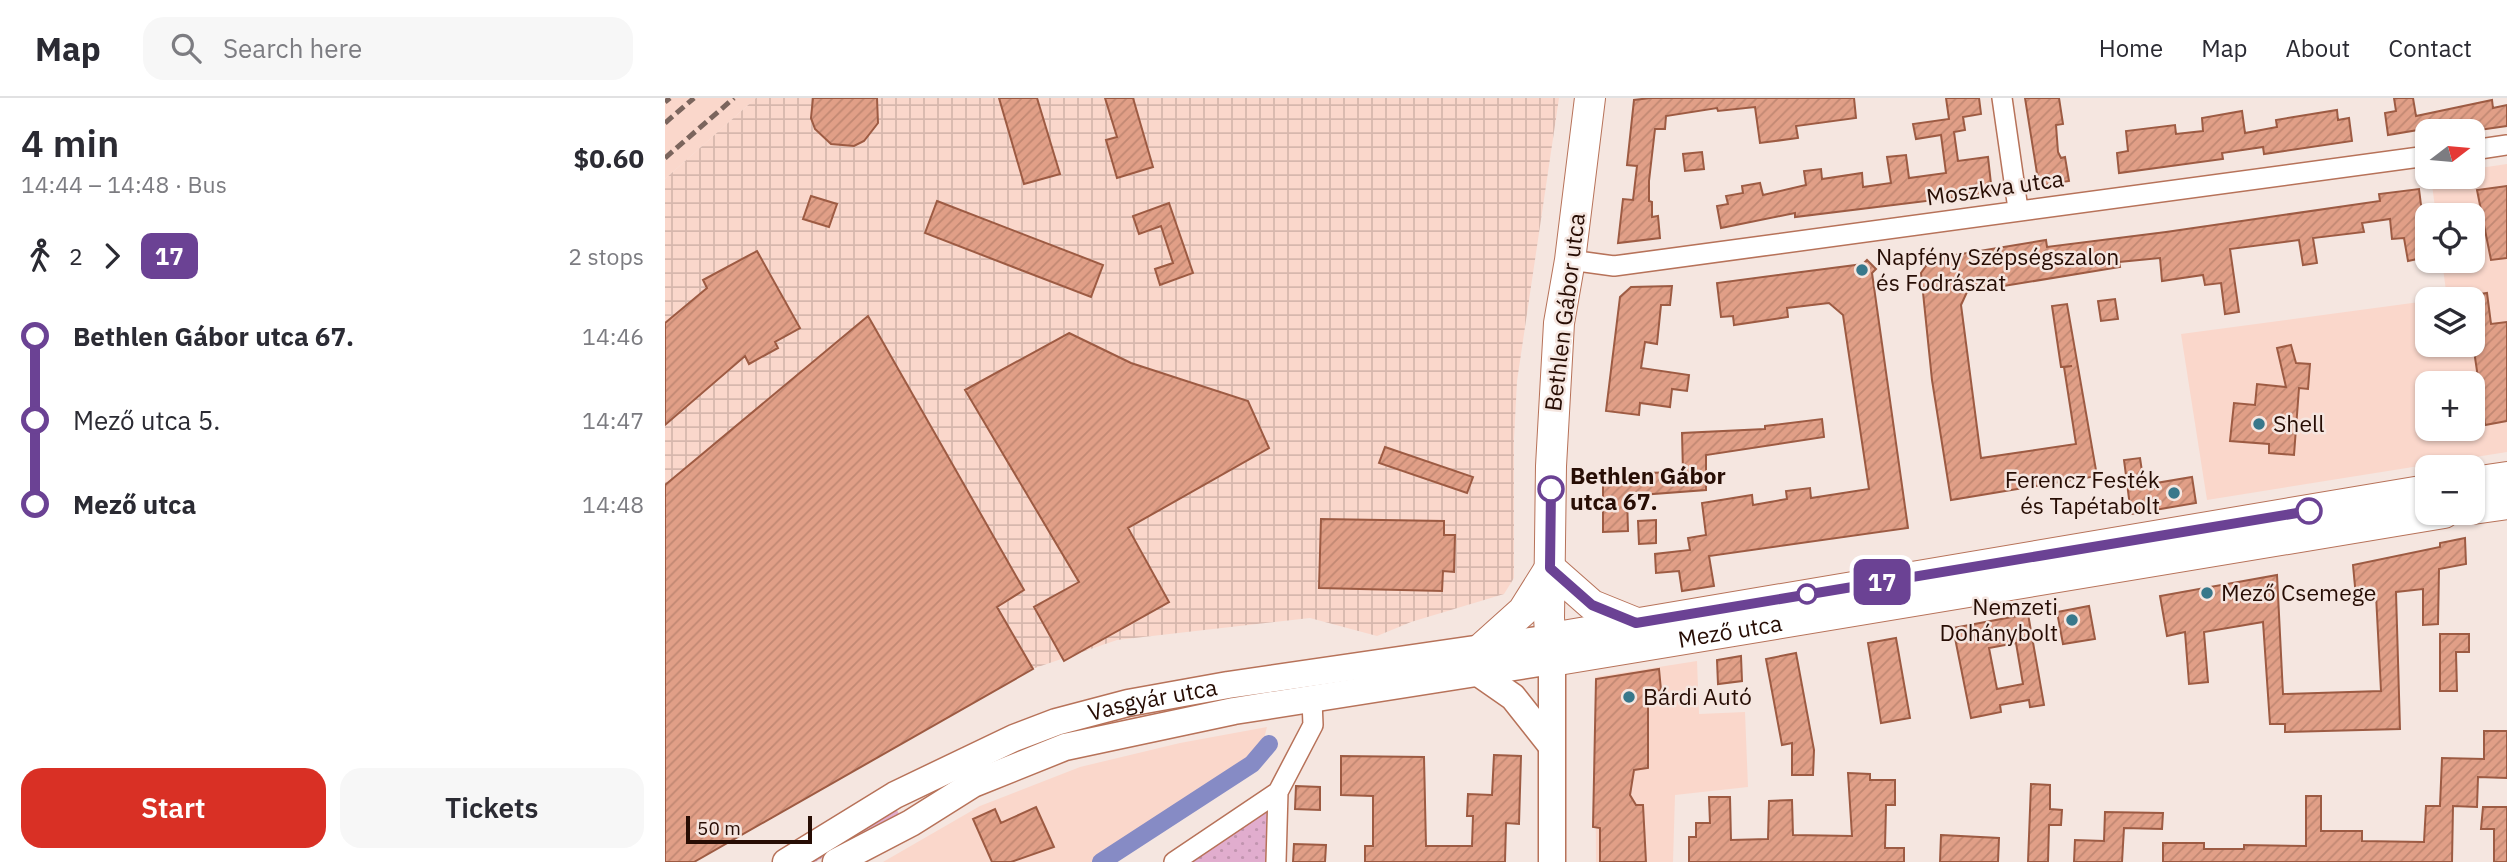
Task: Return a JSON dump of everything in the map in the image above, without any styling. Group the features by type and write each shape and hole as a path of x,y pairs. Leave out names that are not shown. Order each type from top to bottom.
{"main road":[{"name":"Bethlen Gábor utca","path":"1552,862 1550,568 1556,365 1559,323 1570,260 1590,98"},
{"path":"2485,480 2507,477"},
{"name":"Mező utca","path":"1551,650 1636,623 2415,492"},
{"path":"2485,507 2507,504"},
{"name":"Mező utca","path":"1551,650 2415,517"},
{"path":"1551,745 1482,660 1523,611 1550,568 1592,605 1636,623"},
{"name":"Vasgyár utca","path":"836,862 911,823 973,783 1065,747 1234,711 1312,700 1482,660 1522,644 1551,650"},
{"name":"Vasgyár utca","path":"786,862 895,795 1014,738 1056,722 1162,697 1482,660"}],"street":[{"path":"2002,98 2018,209"},
{"path":"2485,148 2507,145"},
{"name":"Moszkva utca","path":"1570,260 1614,266 2018,209 2415,158"},
{"path":"1276,862 1278,792 1314,725 1312,700"},
{"path":"1174,862 1278,792"}],"shaded area":[{"path":"665,98 756,98 665,179"},
{"path":"756,98 1559,98 1517,381 1514,439 1514,578 1504,594 1411,622 1377,636 1310,618 1117,640 1032,669 665,862 665,179"},
{"path":"2507,164 2507,452 2485,456 2415,455 2415,467 2207,500 2181,334 2415,303 2415,357 2485,357 2485,287 2446,287 2444,273 2485,273 2485,203 2434,203 2433,189 2485,189 2485,167"},
{"path":"1697,661 1699,714 1745,712 1748,787 1675,795 1673,862 1596,862 1595,677"},
{"path":"1267,727 1261,750 1093,862 883,862 980,806 1080,767 1180,743"}],"green space":[{"path":"1278,792 1276,862 1174,862"},
{"path":"895,807 899,814 815,862 802,862"}],"building":[{"path":"813,98 877,98 878,123 864,141 854,146 831,144 815,129 811,118"},
{"path":"999,98 1037,98 1060,174 1024,184"},
{"path":"1105,98 1133,98 1153,167 1117,178 1106,140 1117,137"},
{"path":"1854,98 1856,118 1796,126 1798,138 1760,143 1755,107 1718,111 1717,108 1666,116 1665,129 1655,129 1649,181 1652,217 1658,216 1660,238 1618,243 1623,199 1633,200 1637,166 1627,165 1634,100"},
{"path":"1946,98 1979,98 1981,114 1963,117 1965,130 1954,132 1958,161 1988,157 1992,193 1795,217 1795,213 1721,228 1717,206 1728,204 1726,196 1743,193 1742,186 1760,183 1763,195 1806,185 1804,171 1821,169 1822,179 1862,173 1863,187 1891,183 1887,157 1906,155 1909,178 1946,173 1941,135 1916,139 1913,124 1949,119"},
{"path":"2025,98 2059,98 2063,124 2056,125 2058,152 2061,158 2065,157 2069,181 2039,186"},
{"path":"2394,98 2413,98 2416,116 2492,100 2493,108 2507,105 2507,126 2485,129 2485,119 2415,119 2415,130 2388,135 2385,113 2396,111"},
{"path":"2337,110 2338,120 2349,118 2352,141 2264,154 2263,147 2222,153 2223,159 2119,173 2117,153 2128,151 2126,131 2175,125 2176,134 2203,131 2202,118 2242,111 2245,133 2277,127 2276,120"},
{"path":"1702,152 1704,169 1685,171 1683,154"},
{"path":"2507,186 2507,258 2491,260 2485,230 2485,203 2480,203 2477,190"},
{"path":"2419,189 2421,203 2415,203 2415,260 2408,261 2404,238 2392,239 2390,219 2362,223 2364,232 2313,238 2317,263 2303,265 2299,240 2230,249 2239,312 2225,314 2221,283 2205,285 2203,275 2162,281 2160,258 2119,262 2120,267 1967,292 1961,305 1981,458 2076,444 2064,367 2072,366 2061,367 2052,306 2067,304 2097,476 1951,500 1932,380 1921,273 1931,259 2046,240 2047,247 2380,201 2379,194"},
{"path":"811,196 837,204 829,227 803,219"},
{"path":"937,201 1103,265 1091,297 925,233"},
{"path":"1169,203 1193,273 1160,285 1155,269 1173,263 1161,226 1139,234 1133,216"},
{"path":"757,251 800,328 775,342 778,348 749,364 745,356 665,425 665,323 707,288 703,280"},
{"path":"1867,260 1876,269 1872,273 1908,528 1709,556 1714,586 1682,591 1679,571 1656,573 1655,554 1690,550 1688,538 1706,535 1702,503 1752,495 1753,505 1787,499 1786,491 1810,488 1811,498 1869,489 1843,315 1829,303 1787,308 1788,317 1734,325 1733,316 1721,317 1717,283 1863,264"},
{"path":"1672,286 1670,305 1661,305 1657,344 1645,342 1641,368 1689,375 1687,391 1672,389 1670,407 1640,403 1639,415 1606,411 1620,297 1631,287"},
{"path":"2485,293 2491,324 2507,322 2507,421 2485,425 2485,371 2477,371 2475,357 2485,357"},
{"path":"2115,299 2118,319 2101,321 2098,301"},
{"path":"868,316 1024,590 997,607 1033,669 694,862 665,862 665,485"},
{"path":"1069,333 1131,363 1248,401 1269,448 1128,528 1169,602 1064,661 1034,607 1079,582 965,390"},
{"path":"2291,345 2296,363 2310,364 2308,389 2299,388 2294,455 2269,453 2269,444 2230,441 2234,403 2255,405 2257,384 2286,387 2277,348"},
{"path":"1822,419 1824,437 1706,455 1706,490 1627,496 1628,531 1603,532 1603,474 1683,472 1682,433 1765,429 1765,426"},
{"path":"1385,447 1473,477 1467,493 1379,463"},
{"path":"2140,458 2144,485 2192,477 2196,503 2131,514 2124,460"},
{"path":"1321,519 1444,521 1444,535 1455,535 1454,572 1443,571 1442,591 1319,588"},
{"path":"1656,520 1656,543 1639,544 1638,521"},
{"path":"2465,538 2466,564 2439,569 2438,624 2423,625 2423,589 2396,592 2400,729 2285,732 2285,724 2270,724 2263,622 2204,632 2208,682 2189,684 2185,632 2167,636 2160,596 2277,575 2283,694 2381,691 2376,595 2356,597 2353,565 2440,547 2440,543"},
{"path":"2089,606 2095,639 2063,644 2057,612"},
{"path":"2028,614 2044,705 2030,707 2029,700 2000,705 2001,712 1971,718 1953,628","holes":["2016,643 2023,684 1997,689 1989,648"]},
{"path":"2440,634 2469,634 2469,652 2456,652 2457,691 2440,691"},
{"path":"1896,638 1910,718 1881,723 1868,643"},
{"path":"1796,653 1814,750 1813,775 1792,775 1792,743 1782,745 1766,659"},
{"path":"1741,656 1742,681 1718,684 1717,660"},
{"path":"1659,669 1661,690 1648,692 1648,768 1634,770 1630,795 1636,805 1643,805 1646,862 1600,862 1600,828 1593,827 1596,679"},
{"path":"2484,731 2507,731 2507,778 2478,777 2477,807 2453,806 2452,862 2163,862 2163,843 2204,843 2204,849 2244,849 2244,845 2306,846 2306,796 2321,796 2321,831 2362,831 2362,841 2424,842 2426,806 2440,806 2442,758 2484,759"},
{"path":"1494,755 1521,756 1519,824 1506,823 1505,862 1365,862 1365,846 1373,846 1373,796 1341,795 1341,756 1424,757 1426,846 1472,846 1473,816 1467,816 1468,794 1492,795"},
{"path":"1848,773 1870,774 1870,780 1895,780 1895,805 1886,805 1885,848 1904,848 1904,862 1689,862 1689,837 1696,837 1696,823 1710,823 1709,797 1730,797 1731,840 1768,839 1769,801 1792,800 1793,835 1852,836"},
{"path":"2031,784 2050,785 2050,809 2062,810 2061,825 2049,825 2048,862 2028,862"},
{"path":"1296,786 1320,787 1320,810 1295,809"},
{"path":"1036,807 1054,847 1011,862 992,862 973,819 995,809 1001,823"},
{"path":"2483,807 2507,807 2507,862 2494,862 2494,829 2481,829"},
{"path":"2105,812 2163,813 2162,829 2124,828 2122,862 2074,862 2075,840 2104,841"},
{"path":"1941,835 1999,838 1998,862 1940,862"},
{"path":"1294,844 1326,845 1325,862 1293,862"}],"waterway":[{"path":"1101,862 1252,764 1269,744"}],"railway":[{"path":"665,102 670,98"},
{"path":"665,123 694,98"},
{"path":"665,158 734,98"}],"bus line":[{"name":"17","path":"1551,489 1550,568 1592,605 1636,623 2309,511"}],"place":[{"name":"Napfény Szépségszalon és Fodrászat","path":"1862,270"},
{"name":"Shell","path":"2259,424"},
{"name":"Bethlen Gábor utca 67.","path":"1551,489"},
{"name":"Ferencz Festék és Tapétabolt","path":"2174,493"},
{"name":"Mező Csemege","path":"2207,593"},
{"name":"Nemzeti Dohánybolt","path":"2072,620"},
{"name":"Bárdi Autó","path":"1629,697"}]}
